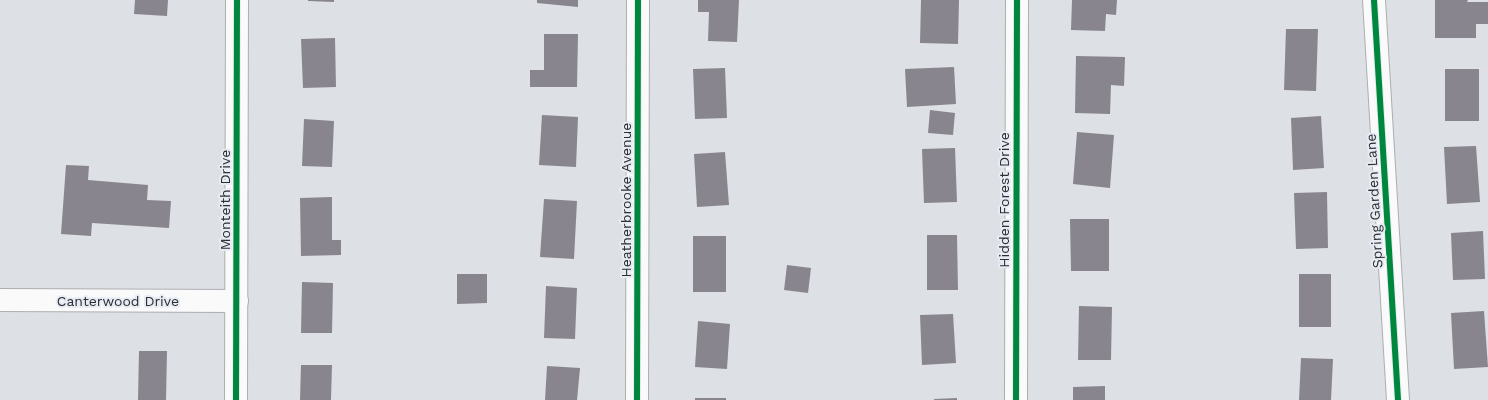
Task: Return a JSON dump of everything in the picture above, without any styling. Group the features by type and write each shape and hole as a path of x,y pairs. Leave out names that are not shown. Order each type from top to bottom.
{"street":[{"name":"Monteith Drive","path":"236,400 237,0"},
{"name":"Heatherbrooke Avenue","path":"637,400 638,0"},
{"name":"Hidden Forest Drive","path":"1016,400 1017,0"},
{"name":"Spring Garden Lane","path":"1374,0 1398,400"},
{"name":"Canterwood Drive","path":"0,300 237,301"}],"building":[{"path":"135,0 168,0 167,16 134,14"},
{"path":"334,0 334,2 308,1"},
{"path":"537,0 578,0 578,7 537,3"},
{"path":"698,0 739,0 737,42 708,41 709,12 698,12"},
{"path":"921,0 959,0 958,44 920,43"},
{"path":"1072,0 1117,0 1116,15 1106,14 1105,31 1071,30"},
{"path":"1435,0 1468,0 1467,2 1488,2 1488,24 1476,24 1476,38 1435,38"},
{"path":"1286,29 1318,29 1316,91 1284,90"},
{"path":"544,34 578,34 577,87 530,87 530,70 544,70"},
{"path":"335,38 336,87 303,88 301,39"},
{"path":"1076,56 1125,57 1124,86 1111,85 1110,114 1075,113"},
{"path":"954,67 956,104 907,107 905,69"},
{"path":"725,68 727,118 695,119 693,69"},
{"path":"1445,69 1479,69 1479,121 1445,121"},
{"path":"930,110 955,113 953,135 928,133"},
{"path":"542,115 578,117 576,167 539,165"},
{"path":"1321,116 1324,168 1293,170 1291,118"},
{"path":"304,119 334,121 332,167 302,166"},
{"path":"1077,132 1114,135 1110,188 1073,184"},
{"path":"1476,146 1480,202 1447,204 1444,147"},
{"path":"955,148 957,202 924,203 922,149"},
{"path":"725,152 729,205 697,207 694,154"},
{"path":"66,165 89,166 88,180 148,185 147,200 171,201 169,228 92,223 91,236 61,234"},
{"path":"1327,192 1328,248 1296,249 1294,193"},
{"path":"332,197 332,240 341,240 341,255 301,256 300,198"},
{"path":"544,199 577,201 574,259 540,257"},
{"path":"1070,219 1109,219 1109,271 1071,271"},
{"path":"1483,231 1485,279 1453,280 1451,233"},
{"path":"927,235 957,235 958,290 927,290"},
{"path":"693,236 726,236 726,292 693,292"},
{"path":"787,265 811,268 808,293 784,290"},
{"path":"457,274 487,274 487,303 457,304"},
{"path":"1299,274 1331,274 1331,327 1299,327"},
{"path":"302,282 333,283 332,333 301,333"},
{"path":"546,286 577,288 575,339 544,338"},
{"path":"1079,306 1112,307 1111,360 1078,360"},
{"path":"1484,311 1488,367 1454,369 1451,313"},
{"path":"953,314 956,363 922,365 920,315"},
{"path":"698,321 730,324 727,369 695,367"},
{"path":"139,351 167,351 166,400 138,400"},
{"path":"1301,358 1333,359 1331,400 1299,400"},
{"path":"301,365 332,365 331,400 300,400"},
{"path":"547,366 580,368 577,400 545,400"},
{"path":"1105,386 1105,400 1073,400 1073,387"},
{"path":"695,398 726,398 726,400 695,400"},
{"path":"957,398 957,400 934,400 934,399"}],"cycle path":[{"path":"236,400 237,0"},
{"path":"637,400 638,0"},
{"path":"1016,400 1017,0"},
{"path":"1374,0 1398,400"}]}
